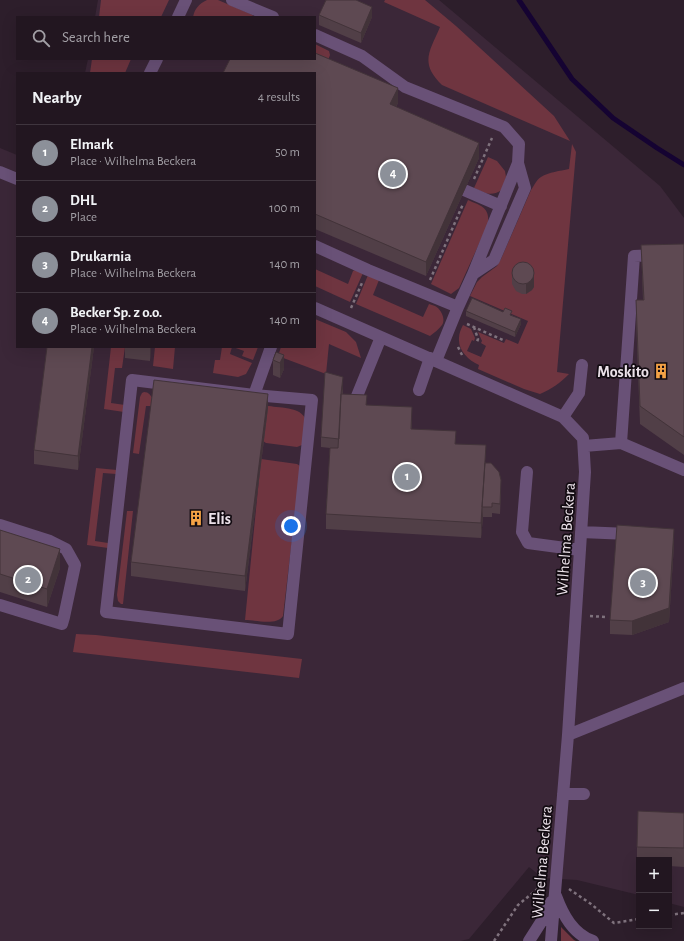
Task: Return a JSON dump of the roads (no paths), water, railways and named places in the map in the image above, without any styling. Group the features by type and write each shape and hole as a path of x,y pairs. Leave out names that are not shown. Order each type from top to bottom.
{"street":[{"path":"178,16 186,0"},
{"path":"232,0 271,16"},
{"path":"316,35 362,56 405,87 504,127 519,144 518,163 501,206 473,274 419,390"},
{"path":"150,72 156,60"},
{"path":"473,274 494,260 525,188 518,163"},
{"path":"0,172 16,179"},
{"path":"466,191 501,206"},
{"path":"316,246 424,293 456,312"},
{"path":"621,443 634,256 672,254"},
{"name":"Wilhelma Beckera","path":"316,308 563,417 583,438 585,472 568,735 551,941"},
{"path":"357,396 382,337"},
{"path":"254,395 271,348"},
{"path":"563,417 580,393 582,365"},
{"path":"132,380 254,395 312,400 288,634 106,612 132,380"},
{"path":"584,446 621,443 684,470"},
{"path":"527,472 522,532 528,543 580,550"},
{"path":"0,525 50,541 66,549 75,565 62,624 0,605"},
{"path":"581,532 629,534"},
{"path":"568,735 684,688"},
{"path":"563,794 584,794"},
{"path":"529,941 544,919 555,894"},
{"path":"555,894 560,909 570,925 586,938 593,941"}],"waterway":[{"path":"519,0 572,79 613,118 684,165"}],"place":[{"name":"Becker Sp. z o.o.","path":"393,174"},
{"name":"Moskito","path":"661,371"},
{"name":"Elmark","path":"407,477"},
{"name":"Elis","path":"196,518"},
{"name":"DHL","path":"28,580"},
{"name":"Drukarnia","path":"643,583"}]}
